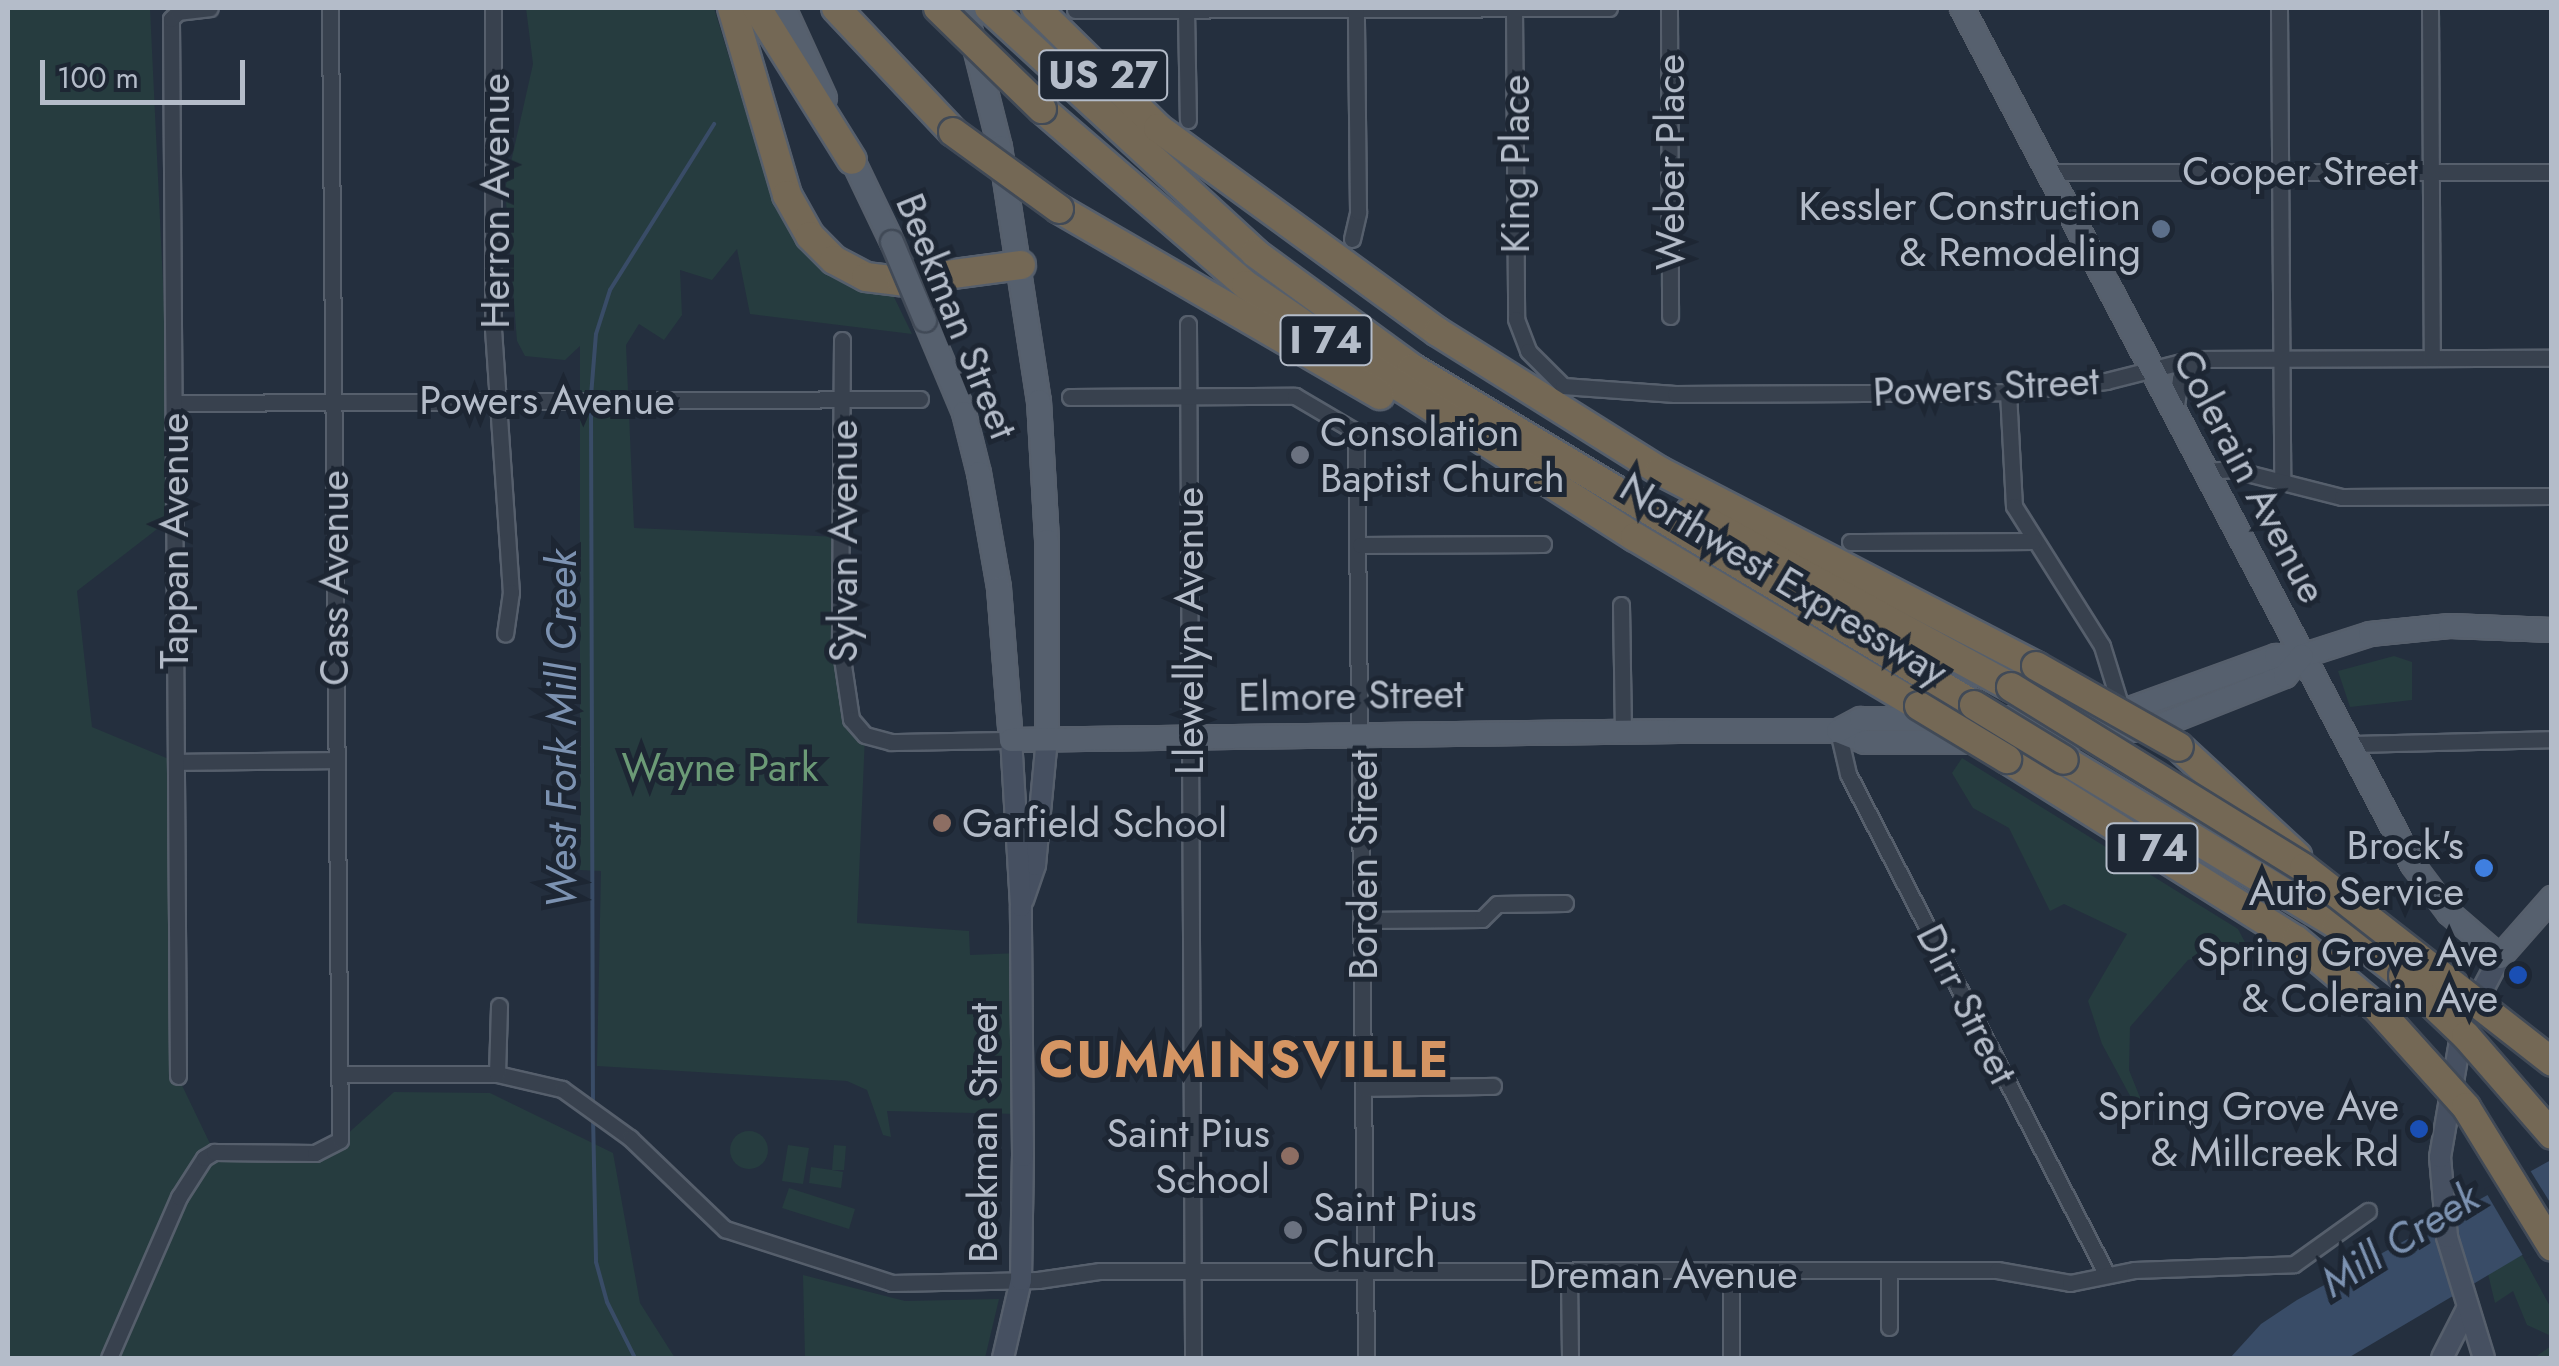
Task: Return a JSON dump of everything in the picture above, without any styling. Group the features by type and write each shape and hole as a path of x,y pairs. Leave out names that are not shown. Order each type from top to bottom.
{"highway":[{"path":"732,8 787,195 810,236 834,260 884,281 1020,265"},
{"path":"757,8 852,160"},
{"path":"836,8 953,132 1059,209 1635,537"},
{"name":"Northwest Expressway","path":"938,8 1042,109 1246,285 1635,537 2007,759 2296,940 2376,1007 2466,1107 2552,1247"},
{"name":"Northwest Expressway","path":"989,8 1037,57 1256,253 1412,368 2338,925 2403,976 2466,1036 2552,1136"},
{"name":"US 27","path":"1036,8 1180,130"},
{"path":"1180,130 1438,332 1660,471 2036,666 2179,747 2380,936 2403,976"},
{"path":"1535,440 1612,471 2011,687 2304,868 2552,1062"},
{"path":"1768,527 1966,662"}],"main road":[{"name":"Beekman Street","path":"784,8 892,242 964,414 979,473 999,588 1021,906 1021,1280 1003,1358"},
{"name":"Beekman Street","path":"965,8 1020,265 1046,511 1047,739 1035,865 1021,906"},
{"name":"Colerain Avenue","path":"1962,8 2412,865 2448,912 2500,957"},
{"name":"Elmore Street","path":"1011,740 1362,732 1838,731 1862,719 2061,718 2125,722 2276,656 2302,656 2413,628 2552,630"},
{"path":"2484,1358 2447,1237 2440,1157 2447,1088 2462,1030 2500,957 2552,898"},
{"path":"2442,1358 2468,1307"}],"street":[{"name":"Tappan Avenue","path":"178,1076 172,19 182,11 210,8"},
{"name":"Cass Avenue","path":"109,1358 179,1197 204,1158 214,1152 315,1154 340,1140 330,8"},
{"name":"Herron Avenue","path":"492,8 500,402 511,592 505,634"},
{"path":"1352,238 1358,212 1356,8"},
{"name":"King Place","path":"1514,8 1516,320"},
{"path":"1075,10 1609,8"},
{"name":"Weber Place","path":"1670,8 1670,316"},
{"path":"2279,8 2282,482"},
{"path":"2430,8 2432,358"},
{"path":"1180,130 1186,10"},
{"name":"Cooper Street","path":"2050,172 2552,172"},
{"name":"Powers Street","path":"1516,320 1542,367 1576,390 2008,392 2208,358 2552,358"},
{"name":"Llewellyn Avenue","path":"1188,324 1193,1358"},
{"name":"Sylvan Avenue","path":"842,340 840,644 848,710 866,735"},
{"path":"2176,414 2180,378 2208,358"},
{"path":"2008,392 2010,490 2034,541 2102,646 2125,722"},
{"path":"1070,397 1188,396"},
{"name":"Borden Street","path":"1188,396 1295,396 1356,432 1366,1358"},
{"name":"Powers Avenue","path":"174,403 920,398"},
{"path":"2205,470 2231,469 2349,498 2552,496"},
{"path":"1850,542 2034,541"},
{"path":"1360,546 1543,544"},
{"path":"1621,605 1624,730"},
{"name":"Dirr Street","path":"1838,731 1848,774 2106,1273"},
{"name":"Elmore Street","path":"866,735 891,742 1011,740"},
{"path":"2351,744 2552,739"},
{"path":"176,762 335,760"},
{"path":"1363,920 1482,919 1497,904 1565,904"},
{"path":"496,1074 499,1006"},
{"name":"Dreman Avenue","path":"341,1074 496,1074 537,1083 584,1103 630,1138 709,1218 742,1238 871,1281 1021,1280 1100,1270 1569,1275 1997,1270 2070,1283 2106,1273 2294,1264 2368,1210"},
{"path":"1364,1088 1493,1086"},
{"path":"1732,1273 1732,1358"},
{"path":"1889,1273 1889,1327"},
{"path":"1569,1275 1570,1358"}],"green space":[{"path":"8,8 150,8 174,516 77,591 92,727 176,762 178,1077 214,1152 334,1146 394,1092 490,1093 613,1153 640,1303 675,1358 8,1358"},
{"name":"Wayne Park","path":"526,8 714,8 764,172 795,243 831,275 892,293 912,334 750,314 737,249 712,280 680,270 682,315 664,340 639,324 626,345 634,528 839,537 848,710 865,735 857,923 969,931 970,955 1021,953 1023,1114 887,1111 891,1137 883,1135 867,1090 847,1081 597,1066 601,871 580,870 580,346 565,360 525,356 517,341 505,189 533,64"},
{"path":"2394,656 2412,662 2412,700 2350,707 2338,671"},
{"path":"1962,758 2238,929 2247,946 2188,960 2130,1027 2129,1070 2147,1115 2141,1116 2102,1044 2088,1001 2127,934 2064,904 2050,911 2009,828 1973,808 1952,773"},
{"path":"749,1131 762,1137 768,1150 762,1163 749,1169 736,1163 730,1150 736,1137"},
{"path":"788,1145 809,1148 803,1184 782,1181"},
{"path":"834,1145 846,1146 844,1170 832,1170"},
{"path":"811,1167 843,1172 841,1188 809,1183"},
{"path":"789,1188 855,1209 849,1229 782,1208"},
{"path":"2522,1255 2551,1308 2551,1346 2549,1335 2527,1325 2513,1291 2495,1303 2488,1274"},
{"path":"803,1275 905,1301 999,1299 985,1358 805,1358"},
{"path":"2551,1346 2551,1358 2534,1358"}],"water":[{"path":"2551,1160 2551,1238 2348,1358 2230,1358 2261,1324 2297,1300"}],"pier":[{"path":"2528,1167 2551,1204 2552,1243 2525,1259 2484,1189"}],"waterway":[{"path":"591,396 596,334 610,290 714,124"},
{"name":"West Fork Mill Creek","path":"591,406 593,1106"},
{"name":"West Fork Mill Creek","path":"593,1116 596,1262 607,1302 635,1358"}],"place":[{"name":"Kessler Construction & Remodeling","path":"2161,229"},
{"name":"Consolation Baptist Church","path":"1300,455"},
{"name":"Garfield School","path":"942,823"},
{"name":"Brock's Auto Service","path":"2484,868"},
{"name":"Spring Grove Ave & Colerain Ave","path":"2518,975"},
{"name":"Spring Grove Ave & Millcreek Rd","path":"2419,1129"},
{"name":"Saint Pius School","path":"1290,1156"},
{"name":"Saint Pius Church","path":"1293,1230"}],"district":[{"name":"CUMMINSVILLE","path":"1245,1060"}],"water label":[{"name":"Mill Creek","path":"2400,1240"}]}
